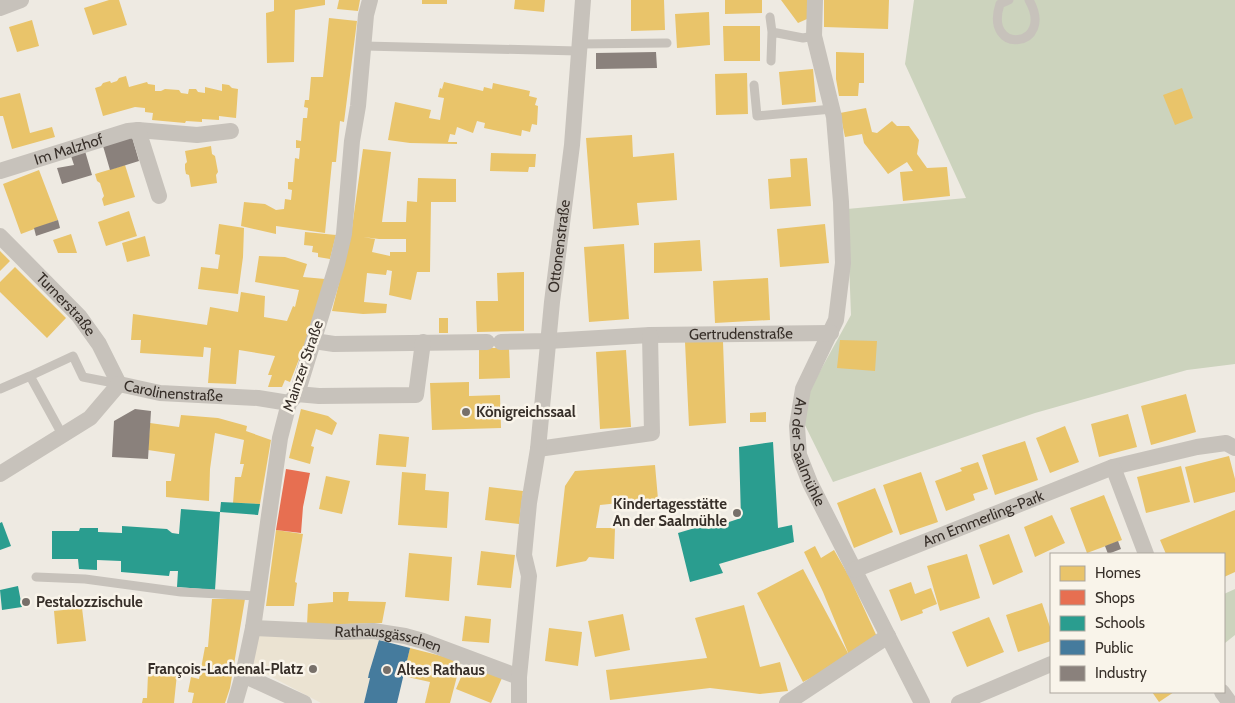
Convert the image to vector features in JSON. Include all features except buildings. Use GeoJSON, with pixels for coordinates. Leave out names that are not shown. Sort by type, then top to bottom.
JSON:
{"type":"FeatureCollection","features":[{"type":"Feature","properties":{"kind":"street"},"geometry":{"type":"LineString","coordinates":[[0,8],[21,0]]}},
{"type":"Feature","properties":{"kind":"street","name":"Mainzer Straße"},"geometry":{"type":"LineString","coordinates":[[236,703],[253,628],[268,511],[280,438],[314,341],[344,234],[352,140],[358,106],[370,0]]}},
{"type":"Feature","properties":{"kind":"street","name":"Ottonenstraße"},"geometry":{"type":"LineString","coordinates":[[519,703],[519,677],[529,576],[524,555],[529,503],[538,449],[548,341],[572,145],[583,0]]}},
{"type":"Feature","properties":{"kind":"street","name":"An der Saalmühle"},"geometry":{"type":"LineString","coordinates":[[815,0],[814,36],[821,58],[832,109],[841,202],[843,263],[836,320],[803,389],[797,426],[799,455],[810,483],[922,703]]}},
{"type":"Feature","properties":{"kind":"street"},"geometry":{"type":"LineString","coordinates":[[138,130],[159,196]]}},
{"type":"Feature","properties":{"kind":"street","name":"Im Malzhof"},"geometry":{"type":"LineString","coordinates":[[0,171],[128,131],[138,130],[198,135],[231,131]]}},
{"type":"Feature","properties":{"kind":"street","name":"Turnerstraße"},"geometry":{"type":"LineString","coordinates":[[0,236],[79,316],[99,344],[119,384]]}},
{"type":"Feature","properties":{"kind":"street","name":"Gertrudenstraße"},"geometry":{"type":"LineString","coordinates":[[314,341],[334,344],[494,342],[650,335],[830,333]]}},
{"type":"Feature","properties":{"kind":"street"},"geometry":{"type":"LineString","coordinates":[[538,449],[652,433],[650,335]]}},
{"type":"Feature","properties":{"kind":"street"},"geometry":{"type":"LineString","coordinates":[[293,399],[319,396],[416,395],[423,342]]}},
{"type":"Feature","properties":{"kind":"street","name":"Carolinenstraße"},"geometry":{"type":"LineString","coordinates":[[0,474],[90,418],[119,384],[160,393],[293,399]]}},
{"type":"Feature","properties":{"kind":"street","name":"Am Emmerling-Park"},"geometry":{"type":"LineString","coordinates":[[854,570],[1113,467],[1197,447],[1226,444],[1235,448]]}},
{"type":"Feature","properties":{"kind":"street"},"geometry":{"type":"LineString","coordinates":[[1113,467],[1146,553]]}},
{"type":"Feature","properties":{"kind":"street","name":"Rathausgässchen"},"geometry":{"type":"LineString","coordinates":[[253,628],[340,632],[373,631],[405,636],[519,677]]}},
{"type":"Feature","properties":{"kind":"street"},"geometry":{"type":"LineString","coordinates":[[787,703],[888,636]]}},
{"type":"Feature","properties":{"kind":"street"},"geometry":{"type":"LineString","coordinates":[[959,703],[1050,664]]}},
{"type":"Feature","properties":{"kind":"street"},"geometry":{"type":"LineString","coordinates":[[243,675],[304,703]]}},
{"type":"Feature","properties":{"kind":"lane"},"geometry":{"type":"LineString","coordinates":[[1009,0],[1000,4],[996,15],[998,27],[1006,38],[1015,41],[1025,38],[1031,33],[1036,20],[1029,0]]}},
{"type":"Feature","properties":{"kind":"lane"},"geometry":{"type":"LineString","coordinates":[[770,17],[772,32],[771,61]]}},
{"type":"Feature","properties":{"kind":"lane"},"geometry":{"type":"LineString","coordinates":[[772,32],[803,38],[814,36]]}},
{"type":"Feature","properties":{"kind":"lane"},"geometry":{"type":"LineString","coordinates":[[364,46],[579,47],[667,43]]}},
{"type":"Feature","properties":{"kind":"lane"},"geometry":{"type":"LineString","coordinates":[[754,85],[757,116],[832,109]]}},
{"type":"Feature","properties":{"kind":"lane"},"geometry":{"type":"LineString","coordinates":[[0,389],[72,356],[82,377],[119,384]]}},
{"type":"Feature","properties":{"kind":"lane"},"geometry":{"type":"LineString","coordinates":[[30,376],[63,436]]}},
{"type":"Feature","properties":{"kind":"lane"},"geometry":{"type":"LineString","coordinates":[[36,578],[85,579],[181,592],[258,596]]}},
{"type":"Feature","properties":{"kind":"green space"},"geometry":{"type":"Polygon","coordinates":[[[914,0],[1235,0],[1235,364],[1187,370],[1035,413],[833,482],[798,411],[851,315],[847,209],[966,198],[905,64],[914,0]]]}},
{"type":"Feature","properties":{"kind":"green space"},"geometry":{"type":"Polygon","coordinates":[[[1235,589],[1235,635],[1225,643],[1225,594],[1235,589]]]}},
{"type":"Feature","properties":{"kind":"shaded area","name":"François-Lachenal-Platz"},"geometry":{"type":"Polygon","coordinates":[[[256,634],[379,640],[369,673],[370,678],[364,703],[321,703],[251,666],[256,634]]]}},
{"type":"Feature","properties":{"kind":"place","name":"Königreichssaal"},"geometry":{"type":"Point","coordinates":[466,412]}},
{"type":"Feature","properties":{"kind":"place","name":"Kindertagesstätte An der Saalmühle"},"geometry":{"type":"Point","coordinates":[737,513]}},
{"type":"Feature","properties":{"kind":"place","name":"Pestalozzischule"},"geometry":{"type":"Point","coordinates":[26,602]}},
{"type":"Feature","properties":{"kind":"place","name":"François-Lachenal-Platz"},"geometry":{"type":"Point","coordinates":[313,669]}},
{"type":"Feature","properties":{"kind":"place","name":"Altes Rathaus"},"geometry":{"type":"Point","coordinates":[387,670]}}]}
